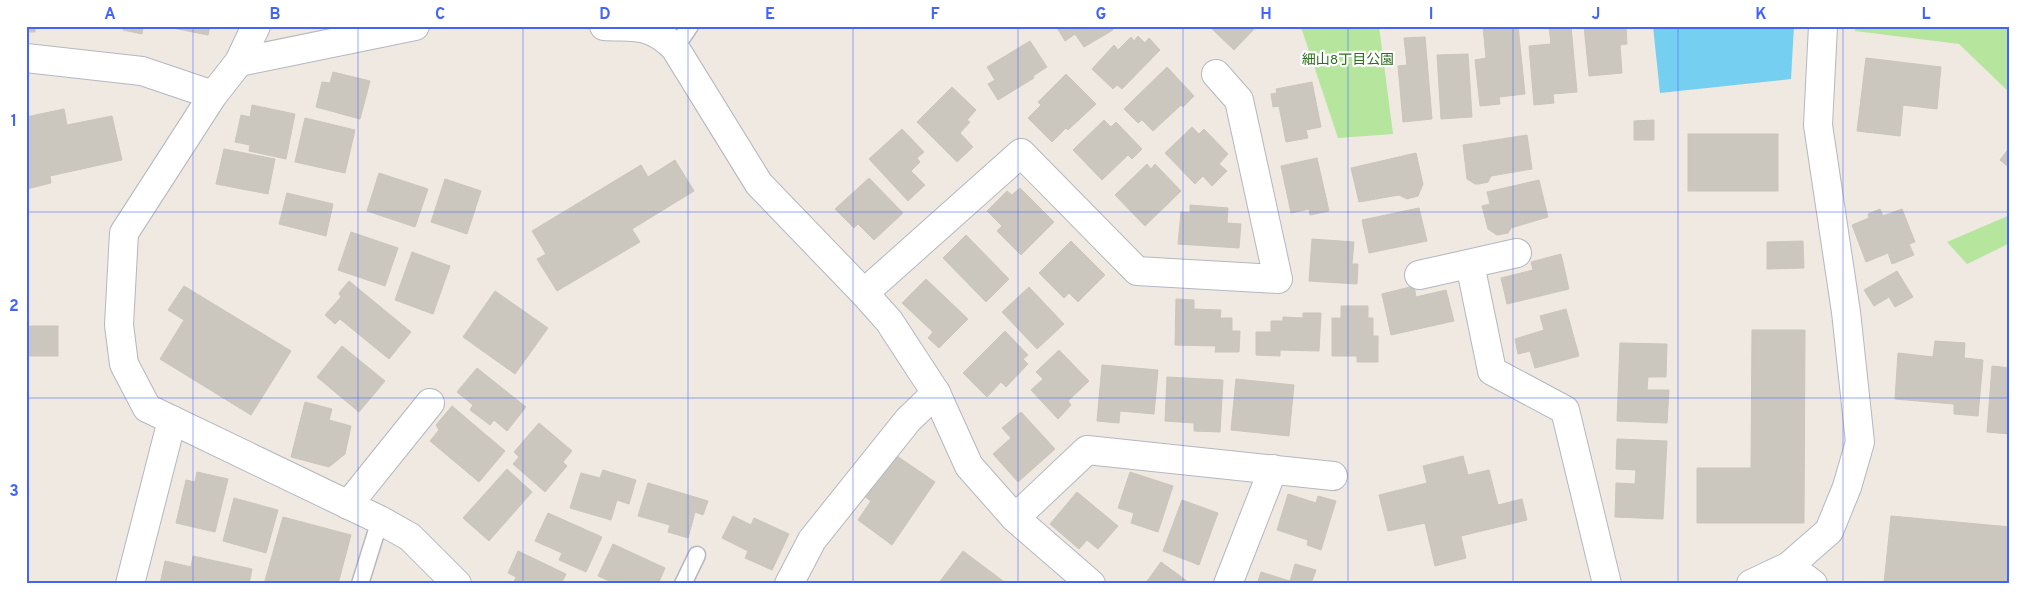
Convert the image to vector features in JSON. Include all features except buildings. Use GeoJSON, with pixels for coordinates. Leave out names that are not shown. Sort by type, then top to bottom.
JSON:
{"type":"FeatureCollection","features":[{"type":"Feature","properties":{"kind":"street"},"geometry":{"type":"LineString","coordinates":[[256,26],[239,62],[212,95],[124,233],[119,325],[124,364],[147,408],[380,520],[410,537],[457,584]]}},
{"type":"Feature","properties":{"kind":"street"},"geometry":{"type":"LineString","coordinates":[[239,62],[415,26]]}},
{"type":"Feature","properties":{"kind":"street"},"geometry":{"type":"LineString","coordinates":[[604,26],[646,28],[663,36],[675,48],[759,184],[864,293],[889,322],[936,393],[969,466],[1015,518],[1091,584]]}},
{"type":"Feature","properties":{"kind":"street"},"geometry":{"type":"LineString","coordinates":[[1751,584],[1789,566],[1829,531],[1847,487],[1860,442],[1846,312],[1818,125],[1822,26]]}},
{"type":"Feature","properties":{"kind":"street"},"geometry":{"type":"LineString","coordinates":[[26,58],[142,71],[212,95]]}},
{"type":"Feature","properties":{"kind":"street"},"geometry":{"type":"LineString","coordinates":[[864,293],[1021,154],[1137,271],[1278,279],[1239,100],[1216,74]]}},
{"type":"Feature","properties":{"kind":"street"},"geometry":{"type":"LineString","coordinates":[[1420,275],[1517,253]]}},
{"type":"Feature","properties":{"kind":"street"},"geometry":{"type":"LineString","coordinates":[[1470,264],[1492,371],[1565,410],[1607,584]]}},
{"type":"Feature","properties":{"kind":"street"},"geometry":{"type":"LineString","coordinates":[[789,584],[812,540],[908,420],[936,393]]}},
{"type":"Feature","properties":{"kind":"street"},"geometry":{"type":"LineString","coordinates":[[348,505],[430,403]]}},
{"type":"Feature","properties":{"kind":"street"},"geometry":{"type":"LineString","coordinates":[[130,584],[172,420]]}},
{"type":"Feature","properties":{"kind":"street"},"geometry":{"type":"LineString","coordinates":[[1015,518],[1087,450],[1333,476]]}},
{"type":"Feature","properties":{"kind":"street"},"geometry":{"type":"LineString","coordinates":[[1228,584],[1273,470]]}},
{"type":"Feature","properties":{"kind":"street"},"geometry":{"type":"LineString","coordinates":[[1789,566],[1813,584]]}},
{"type":"Feature","properties":{"kind":"lane"},"geometry":{"type":"LineString","coordinates":[[675,48],[690,26]]}},
{"type":"Feature","properties":{"kind":"lane"},"geometry":{"type":"LineString","coordinates":[[360,584],[380,520]]}},
{"type":"Feature","properties":{"kind":"lane"},"geometry":{"type":"LineString","coordinates":[[682,584],[697,555]]}},
{"type":"Feature","properties":{"kind":"green space","name":"細山8丁目公園"},"geometry":{"type":"Polygon","coordinates":[[[1298,26],[1379,26],[1393,134],[1338,138],[1302,30],[1298,26]]]}},
{"type":"Feature","properties":{"kind":"green space"},"geometry":{"type":"Polygon","coordinates":[[[1856,26],[2010,26],[2010,93],[1959,44],[1855,31],[1856,26]]]}},
{"type":"Feature","properties":{"kind":"green space"},"geometry":{"type":"Polygon","coordinates":[[[2010,215],[2010,243],[1967,264],[1947,242],[2010,215]]]}},
{"type":"Feature","properties":{"kind":"water"},"geometry":{"type":"Polygon","coordinates":[[[1653,26],[1794,26],[1791,79],[1660,93],[1653,26]]]}}]}
